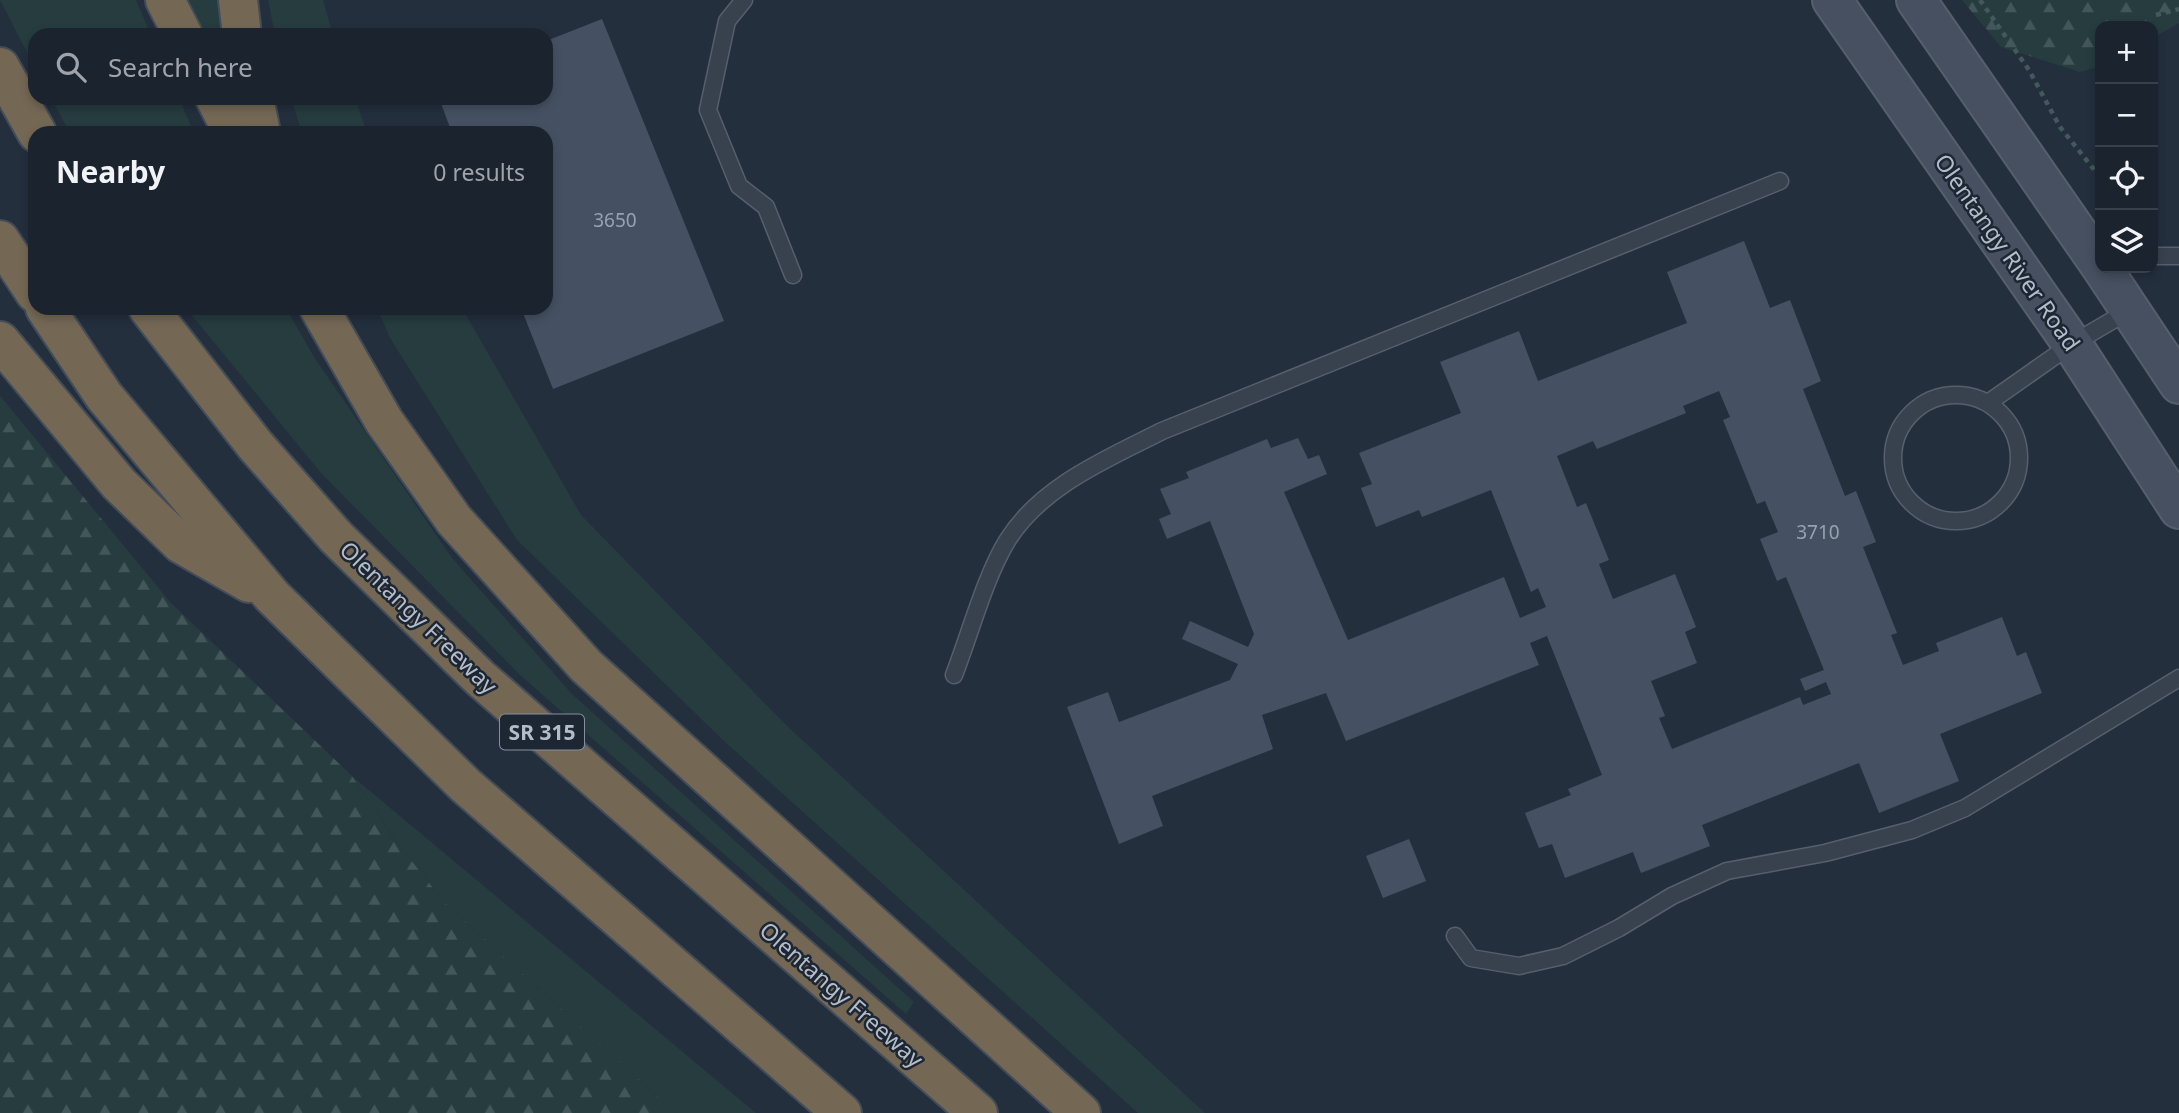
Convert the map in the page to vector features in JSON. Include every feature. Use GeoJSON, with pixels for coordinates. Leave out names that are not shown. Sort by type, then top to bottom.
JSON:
{"type":"FeatureCollection","features":[{"type":"Feature","properties":{"kind":"highway"},"geometry":{"type":"LineString","coordinates":[[165,0],[179,28]]}},
{"type":"Feature","properties":{"kind":"highway"},"geometry":{"type":"LineString","coordinates":[[238,0],[242,28]]}},
{"type":"Feature","properties":{"kind":"highway"},"geometry":{"type":"LineString","coordinates":[[0,67],[33,126]]}},
{"type":"Feature","properties":{"kind":"highway"},"geometry":{"type":"LineString","coordinates":[[219,105],[229,126]]}},
{"type":"Feature","properties":{"kind":"highway"},"geometry":{"type":"LineString","coordinates":[[255,105],[260,126]]}},
{"type":"Feature","properties":{"kind":"highway"},"geometry":{"type":"LineString","coordinates":[[0,240],[28,282]]}},
{"type":"Feature","properties":{"kind":"highway"},"geometry":{"type":"LineString","coordinates":[[50,315],[104,396],[272,596],[465,785],[842,1113]]}},
{"type":"Feature","properties":{"kind":"highway","name":"Olentangy Freeway"},"geometry":{"type":"LineString","coordinates":[[153,315],[255,445],[327,526],[480,678],[978,1113]]}},
{"type":"Feature","properties":{"kind":"highway"},"geometry":{"type":"LineString","coordinates":[[322,315],[384,421],[454,520],[586,666],[1081,1113]]}},
{"type":"Feature","properties":{"kind":"highway"},"geometry":{"type":"LineString","coordinates":[[0,341],[119,484],[181,544],[272,596]]}},
{"type":"Feature","properties":{"kind":"main road","name":"Olentangy River Road"},"geometry":{"type":"LineString","coordinates":[[1832,0],[2072,344],[2179,509]]}},
{"type":"Feature","properties":{"kind":"main road"},"geometry":{"type":"LineString","coordinates":[[1916,0],[2095,258]]}},
{"type":"Feature","properties":{"kind":"main road"},"geometry":{"type":"LineString","coordinates":[[2105,273],[2179,384]]}},
{"type":"Feature","properties":{"kind":"lane"},"geometry":{"type":"LineString","coordinates":[[744,0],[727,20],[708,110],[739,186],[766,207],[793,275]]}},
{"type":"Feature","properties":{"kind":"lane"},"geometry":{"type":"LineString","coordinates":[[954,675],[1008,539],[1034,509],[1088,468],[1162,431],[1780,181]]}},
{"type":"Feature","properties":{"kind":"lane"},"geometry":{"type":"LineString","coordinates":[[2062,209],[2095,234]]}},
{"type":"Feature","properties":{"kind":"lane"},"geometry":{"type":"LineString","coordinates":[[2158,256],[2179,256]]}},
{"type":"Feature","properties":{"kind":"lane"},"geometry":{"type":"LineString","coordinates":[[1987,403],[2072,344],[2130,310]]}},
{"type":"Feature","properties":{"kind":"lane"},"geometry":{"type":"LineString","coordinates":[[1959,394],[1987,403],[2003,415],[2014,432],[2020,451],[2019,470],[2012,489],[2001,505],[1984,516],[1964,522],[1945,522],[1926,515],[1910,502],[1898,486],[1893,467],[1893,447],[1900,428],[1912,412],[1943,396],[1959,394]]}},
{"type":"Feature","properties":{"kind":"lane"},"geometry":{"type":"LineString","coordinates":[[1455,936],[1471,958],[1520,966],[1563,956],[1619,928],[1672,896],[1727,871],[1825,853],[1912,830],[1965,808],[2179,678]]}},
{"type":"Feature","properties":{"kind":"path"},"geometry":{"type":"LineString","coordinates":[[1980,0],[2029,71],[2060,127],[2095,171]]}},
{"type":"Feature","properties":{"kind":"path"},"geometry":{"type":"LineString","coordinates":[[2156,15],[2179,9]]}},
{"type":"Feature","properties":{"kind":"green space"},"geometry":{"type":"Polygon","coordinates":[[[0,0],[136,0],[148,28],[28,28],[28,54],[0,0]]]}},
{"type":"Feature","properties":{"kind":"green space"},"geometry":{"type":"Polygon","coordinates":[[[182,0],[218,0],[223,28],[195,28],[182,0]]]}},
{"type":"Feature","properties":{"kind":"green space"},"geometry":{"type":"Polygon","coordinates":[[[268,0],[323,0],[331,28],[274,28],[268,0]]]}},
{"type":"Feature","properties":{"kind":"green space"},"geometry":{"type":"Polygon","coordinates":[[[1962,0],[2179,0],[2179,23],[2158,35],[2158,21],[2095,21],[2095,68],[2080,72],[2001,47],[1962,0]]]}},
{"type":"Feature","properties":{"kind":"green space"},"geometry":{"type":"Polygon","coordinates":[[[55,105],[182,105],[191,126],[66,126],[55,105]]]}},
{"type":"Feature","properties":{"kind":"green space"},"geometry":{"type":"Polygon","coordinates":[[[293,105],[357,105],[365,126],[300,126],[293,105]]]}},
{"type":"Feature","properties":{"kind":"green space"},"geometry":{"type":"Polygon","coordinates":[[[192,315],[290,315],[314,357],[452,558],[572,694],[914,1002],[906,1014],[519,674],[321,473],[192,315]]]}},
{"type":"Feature","properties":{"kind":"green space"},"geometry":{"type":"Polygon","coordinates":[[[380,315],[466,315],[581,515],[784,723],[1205,1113],[1138,1113],[724,741],[517,540],[390,338],[380,315]]]}},
{"type":"Feature","properties":{"kind":"green space"},"geometry":{"type":"Polygon","coordinates":[[[0,396],[171,603],[352,776],[395,840],[445,903],[676,1113],[0,1113],[0,396]]]}},
{"type":"Feature","properties":{"kind":"green space"},"geometry":{"type":"Polygon","coordinates":[[[352,776],[756,1113],[676,1113],[445,903],[395,840],[352,776]]]}},
{"type":"Feature","properties":{"kind":"building"},"geometry":{"type":"Polygon","coordinates":[[[602,19],[724,321],[553,389],[524,315],[553,315],[553,126],[449,126],[442,105],[553,105],[553,38],[602,19]]]}},
{"type":"Feature","properties":{"kind":"building"},"geometry":{"type":"Polygon","coordinates":[[[1744,241],[1770,308],[1790,300],[1821,381],[1803,389],[1845,496],[1856,491],[1876,542],[1863,547],[1897,633],[1891,635],[1903,665],[1939,651],[1936,643],[2002,617],[2017,656],[2026,652],[2042,693],[1940,734],[1959,781],[1879,813],[1859,763],[1702,825],[1710,846],[1641,873],[1633,852],[1565,878],[1552,844],[1539,848],[1525,813],[1571,795],[1568,789],[1602,775],[1547,636],[1530,643],[1539,665],[1346,741],[1326,693],[1262,715],[1273,749],[1152,796],[1163,826],[1119,844],[1067,707],[1108,692],[1119,722],[1230,680],[1238,664],[1182,639],[1190,621],[1248,647],[1254,634],[1210,521],[1167,539],[1159,519],[1171,514],[1160,489],[1189,478],[1186,472],[1267,439],[1271,448],[1298,438],[1308,459],[1319,455],[1327,474],[1284,492],[1348,640],[1504,577],[1520,618],[1546,607],[1538,588],[1531,592],[1491,490],[1422,517],[1419,510],[1376,527],[1361,488],[1372,484],[1359,453],[1461,413],[1440,362],[1519,331],[1538,381],[1687,323],[1667,272],[1744,241]],[[1719,391],[1683,406],[1686,413],[1597,449],[1593,441],[1557,456],[1577,507],[1586,503],[1609,560],[1599,564],[1613,599],[1675,574],[1696,627],[1685,632],[1697,663],[1651,681],[1665,716],[1659,718],[1672,749],[1800,697],[1803,705],[1831,694],[1826,682],[1805,691],[1800,679],[1824,670],[1786,577],[1777,581],[1760,539],[1778,532],[1765,501],[1757,504],[1723,420],[1730,417],[1719,391]]]}},
{"type":"Feature","properties":{"kind":"building"},"geometry":{"type":"Polygon","coordinates":[[[1409,839],[1426,881],[1383,898],[1366,856],[1409,839]]]}}]}
